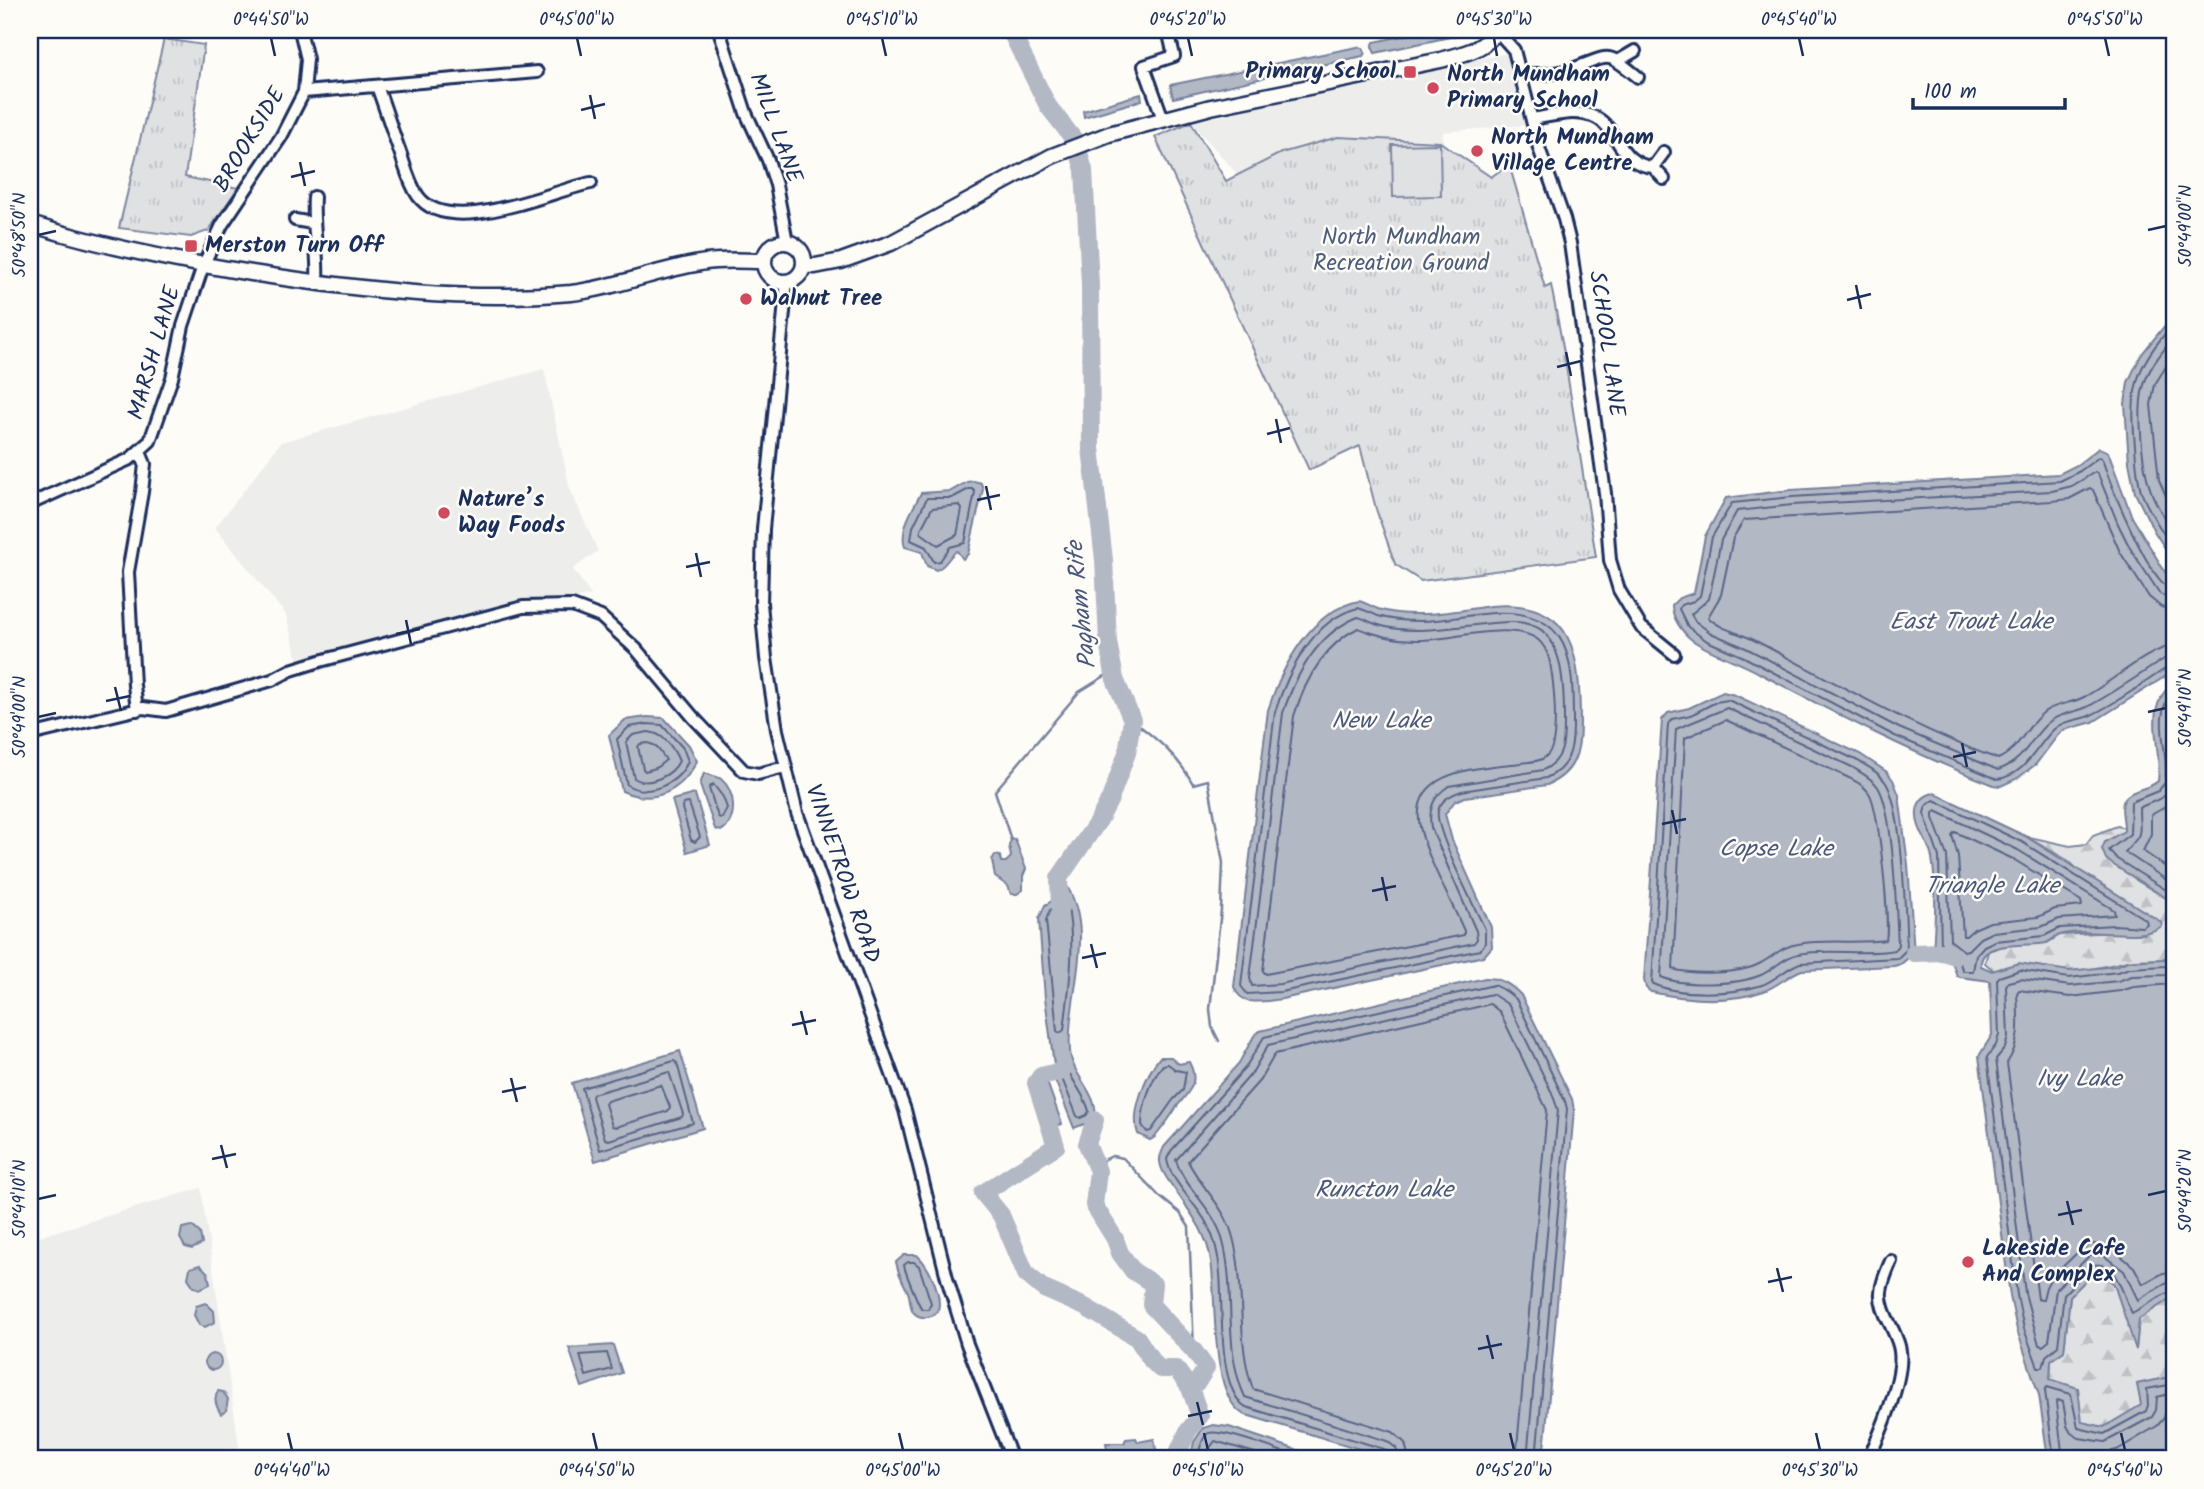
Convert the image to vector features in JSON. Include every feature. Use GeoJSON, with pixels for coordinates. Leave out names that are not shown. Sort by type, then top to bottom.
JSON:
{"type":"FeatureCollection","features":[{"type":"Feature","properties":{"kind":"main road"},"geometry":{"type":"LineString","coordinates":[[804,265],[829,264],[873,250],[929,224],[1052,156],[1109,134],[1163,119],[1476,50],[1489,41],[1497,30]]}},
{"type":"Feature","properties":{"kind":"main road"},"geometry":{"type":"LineString","coordinates":[[30,224],[120,249],[203,266],[317,284],[429,294],[569,293],[619,285],[700,263],[724,260],[764,261]]}},
{"type":"Feature","properties":{"kind":"main road"},"geometry":{"type":"LineString","coordinates":[[787,242],[798,247],[804,265],[797,277],[788,281],[772,278],[764,261],[765,255],[774,245],[787,242]]}},
{"type":"Feature","properties":{"kind":"street","name":"BROOKSIDE"},"geometry":{"type":"LineString","coordinates":[[203,266],[222,225],[281,137],[304,92],[307,59],[300,30]]}},
{"type":"Feature","properties":{"kind":"street","name":"MILL LANE"},"geometry":{"type":"LineString","coordinates":[[719,30],[746,114],[768,160],[776,185],[787,242]]}},
{"type":"Feature","properties":{"kind":"street"},"geometry":{"type":"LineString","coordinates":[[1163,119],[1144,66],[1174,57],[1168,30]]}},
{"type":"Feature","properties":{"kind":"street","name":"SCHOOL LANE"},"geometry":{"type":"LineString","coordinates":[[1497,30],[1514,50],[1538,148],[1562,211],[1570,243],[1605,493],[1610,560],[1619,590],[1641,627],[1674,654]]}},
{"type":"Feature","properties":{"kind":"street"},"geometry":{"type":"LineString","coordinates":[[1618,61],[1634,51]]}},
{"type":"Feature","properties":{"kind":"street"},"geometry":{"type":"LineString","coordinates":[[1520,74],[1549,74],[1574,69],[1597,58],[1606,57],[1618,61],[1638,77]]}},
{"type":"Feature","properties":{"kind":"street"},"geometry":{"type":"LineString","coordinates":[[304,92],[537,72]]}},
{"type":"Feature","properties":{"kind":"street"},"geometry":{"type":"LineString","coordinates":[[377,86],[410,181],[419,197],[430,207],[456,213],[488,211],[545,197],[573,181],[591,183]]}},
{"type":"Feature","properties":{"kind":"street"},"geometry":{"type":"LineString","coordinates":[[1532,119],[1558,114],[1580,113],[1595,116],[1627,156],[1636,163],[1653,167],[1664,179]]}},
{"type":"Feature","properties":{"kind":"street"},"geometry":{"type":"LineString","coordinates":[[1653,167],[1664,152]]}},
{"type":"Feature","properties":{"kind":"street"},"geometry":{"type":"LineString","coordinates":[[314,197],[312,223],[318,254],[317,284]]}},
{"type":"Feature","properties":{"kind":"street"},"geometry":{"type":"LineString","coordinates":[[295,220],[312,223]]}},
{"type":"Feature","properties":{"kind":"street","name":"MARSH LANE"},"geometry":{"type":"LineString","coordinates":[[30,504],[140,452],[150,441],[162,410],[183,326],[203,266]]}},
{"type":"Feature","properties":{"kind":"street","name":"VINNETROW ROAD"},"geometry":{"type":"LineString","coordinates":[[788,281],[763,529],[761,603],[766,658],[785,767],[801,827],[905,1110],[959,1318],[981,1384],[1012,1459]]}},
{"type":"Feature","properties":{"kind":"street"},"geometry":{"type":"LineString","coordinates":[[137,710],[128,572],[145,464],[140,452]]}},
{"type":"Feature","properties":{"kind":"street"},"geometry":{"type":"LineString","coordinates":[[30,736],[137,710],[166,711],[272,680],[291,670],[320,661],[523,607],[572,606],[601,617],[636,649],[693,717],[744,771],[758,774],[785,767]]}},
{"type":"Feature","properties":{"kind":"street"},"geometry":{"type":"LineString","coordinates":[[1868,1459],[1881,1432],[1901,1359],[1896,1338],[1881,1305],[1881,1284],[1891,1261]]}},
{"type":"Feature","properties":{"kind":"shaded area","name":"North Mundham Primary School"},"geometry":{"type":"Polygon","coordinates":[[[1507,53],[1528,125],[1443,132],[1444,146],[1440,142],[1391,141],[1238,175],[1191,122],[1507,53]]]}},
{"type":"Feature","properties":{"kind":"shaded area"},"geometry":{"type":"Polygon","coordinates":[[[544,369],[570,489],[598,551],[573,569],[591,595],[302,676],[286,615],[215,528],[281,442],[544,369]]]}},
{"type":"Feature","properties":{"kind":"shaded area"},"geometry":{"type":"Polygon","coordinates":[[[201,1188],[241,1459],[30,1459],[30,1239],[201,1188]]]}},
{"type":"Feature","properties":{"kind":"green space"},"geometry":{"type":"Polygon","coordinates":[[[164,39],[204,45],[185,177],[238,188],[208,231],[191,237],[119,228],[164,39]]]}},
{"type":"Feature","properties":{"kind":"green space","name":"North Mundham Recreation Ground"},"geometry":{"type":"Polygon","coordinates":[[[1191,122],[1226,181],[1281,153],[1338,137],[1440,142],[1491,177],[1509,164],[1545,288],[1551,285],[1596,557],[1421,581],[1395,564],[1376,509],[1360,446],[1309,470],[1155,137],[1191,122]]]}},
{"type":"Feature","properties":{"kind":"green space"},"geometry":{"type":"Polygon","coordinates":[[[1440,144],[1441,196],[1393,197],[1392,145],[1440,144]]]}},
{"type":"Feature","properties":{"kind":"green space"},"geometry":{"type":"Polygon","coordinates":[[[2117,826],[2125,828],[2124,832],[2111,839],[2136,880],[2174,903],[2174,955],[2163,959],[2133,960],[2075,971],[2014,965],[1994,971],[1985,963],[1988,951],[2006,945],[2047,943],[2060,935],[2115,932],[2143,934],[2069,861],[2025,836],[2070,846],[2086,844],[2093,835],[2117,826]]]}},
{"type":"Feature","properties":{"kind":"green space"},"geometry":{"type":"Polygon","coordinates":[[[2096,1270],[2114,1284],[2136,1348],[2139,1319],[2174,1296],[2174,1376],[2137,1384],[2142,1405],[2104,1427],[2082,1423],[2050,1380],[2051,1360],[2064,1351],[2070,1296],[2096,1270]]]}},
{"type":"Feature","properties":{"kind":"water"},"geometry":{"type":"Polygon","coordinates":[[[1431,30],[1472,30],[1375,53],[1372,47],[1374,42],[1431,30]]]}},
{"type":"Feature","properties":{"kind":"water"},"geometry":{"type":"Polygon","coordinates":[[[1357,47],[1363,48],[1363,56],[1173,98],[1170,85],[1357,47]]]}},
{"type":"Feature","properties":{"kind":"water"},"geometry":{"type":"Polygon","coordinates":[[[1141,94],[1142,100],[1084,117],[1083,111],[1141,94]]]}},
{"type":"Feature","properties":{"kind":"water"},"geometry":{"type":"Polygon","coordinates":[[[2174,314],[2174,562],[2154,531],[2135,493],[2129,462],[2125,404],[2128,382],[2141,355],[2174,314]]]}},
{"type":"Feature","properties":{"kind":"water","name":"East Trout Lake"},"geometry":{"type":"Polygon","coordinates":[[[2099,448],[2108,452],[2132,517],[2174,587],[2174,671],[2093,722],[2064,730],[2036,764],[2018,778],[2001,786],[1904,747],[1708,649],[1688,637],[1674,615],[1672,605],[1679,598],[1694,593],[1705,536],[1726,498],[1791,490],[2059,474],[2077,465],[2099,448]]]}},
{"type":"Feature","properties":{"kind":"water"},"geometry":{"type":"Polygon","coordinates":[[[974,481],[981,483],[983,489],[968,554],[963,559],[957,551],[936,570],[927,566],[922,552],[905,547],[904,540],[908,519],[921,493],[951,491],[974,481]]]}},
{"type":"Feature","properties":{"kind":"water","name":"New Lake"},"geometry":{"type":"Polygon","coordinates":[[[1359,601],[1383,610],[1411,614],[1519,606],[1541,612],[1557,622],[1574,655],[1578,676],[1580,724],[1577,752],[1570,768],[1547,785],[1465,797],[1455,801],[1445,814],[1452,840],[1491,927],[1492,947],[1484,956],[1282,999],[1248,1001],[1238,994],[1234,987],[1268,710],[1281,676],[1300,643],[1326,616],[1359,601]]]}},
{"type":"Feature","properties":{"kind":"water"},"geometry":{"type":"Polygon","coordinates":[[[2174,681],[2174,903],[2112,864],[2106,859],[2102,849],[2105,842],[2124,831],[2122,809],[2125,798],[2158,781],[2155,716],[2158,704],[2174,681]]]}},
{"type":"Feature","properties":{"kind":"water","name":"Copse Lake"},"geometry":{"type":"Polygon","coordinates":[[[1723,692],[1735,695],[1860,754],[1887,772],[1893,780],[1899,795],[1908,864],[1914,953],[1901,964],[1802,970],[1764,991],[1722,999],[1679,997],[1651,992],[1646,988],[1644,980],[1662,720],[1668,713],[1689,708],[1723,692]]]}},
{"type":"Feature","properties":{"kind":"water"},"geometry":{"type":"Polygon","coordinates":[[[664,718],[689,745],[697,761],[675,788],[656,796],[645,797],[622,791],[609,735],[625,720],[664,718]]]}},
{"type":"Feature","properties":{"kind":"water"},"geometry":{"type":"Polygon","coordinates":[[[704,773],[721,779],[730,791],[732,813],[721,831],[715,829],[700,785],[704,773]]]}},
{"type":"Feature","properties":{"kind":"water","name":"Ivy Lake"},"geometry":{"type":"Polygon","coordinates":[[[1934,793],[2025,836],[2161,922],[2162,926],[2141,933],[2072,933],[2058,936],[2046,943],[1996,948],[1983,957],[1981,966],[1992,971],[2019,963],[2069,971],[2116,966],[2128,961],[2165,959],[2174,955],[2174,1296],[2139,1319],[2136,1350],[2114,1284],[2096,1270],[2070,1296],[2064,1351],[2051,1360],[2050,1379],[2078,1388],[2082,1422],[2104,1427],[2141,1405],[2137,1384],[2174,1376],[2174,1459],[2048,1459],[2039,1395],[2017,1330],[2010,1296],[1979,1056],[1992,1035],[1990,981],[1957,976],[1951,959],[1936,956],[1933,952],[1934,869],[1917,817],[1920,801],[1934,793]]]}},
{"type":"Feature","properties":{"kind":"water"},"geometry":{"type":"Polygon","coordinates":[[[695,794],[710,845],[687,852],[672,800],[695,794]]]}},
{"type":"Feature","properties":{"kind":"water"},"geometry":{"type":"Polygon","coordinates":[[[1015,839],[1026,869],[1023,890],[1011,894],[1008,886],[995,877],[992,860],[995,855],[1000,856],[1001,862],[1006,862],[1011,857],[1009,845],[1011,840],[1015,839]]]}},
{"type":"Feature","properties":{"kind":"water"},"geometry":{"type":"Polygon","coordinates":[[[1065,883],[1075,902],[1080,944],[1070,1051],[1075,1069],[1090,1094],[1095,1111],[1095,1120],[1074,1128],[1055,1080],[1047,1082],[1062,1124],[1051,1127],[1036,1083],[1041,1076],[1055,1072],[1045,998],[1039,919],[1045,905],[1056,897],[1059,884],[1065,883]]]}},
{"type":"Feature","properties":{"kind":"water","name":"Runcton Lake"},"geometry":{"type":"Polygon","coordinates":[[[1485,978],[1505,982],[1521,995],[1572,1099],[1574,1110],[1542,1459],[1393,1459],[1243,1414],[1232,1403],[1224,1387],[1216,1344],[1209,1251],[1198,1224],[1162,1170],[1160,1158],[1164,1147],[1239,1063],[1254,1036],[1260,1031],[1485,978]]]}},
{"type":"Feature","properties":{"kind":"water"},"geometry":{"type":"Polygon","coordinates":[[[680,1051],[703,1128],[595,1161],[572,1083],[680,1051]]]}},
{"type":"Feature","properties":{"kind":"water"},"geometry":{"type":"Polygon","coordinates":[[[1160,1057],[1171,1057],[1179,1064],[1189,1062],[1194,1077],[1191,1088],[1150,1140],[1138,1134],[1136,1116],[1145,1083],[1160,1057]]]}},
{"type":"Feature","properties":{"kind":"water"},"geometry":{"type":"Polygon","coordinates":[[[192,1226],[200,1233],[202,1244],[192,1249],[185,1247],[180,1238],[182,1228],[192,1226]]]}},
{"type":"Feature","properties":{"kind":"water"},"geometry":{"type":"Polygon","coordinates":[[[904,1255],[917,1255],[932,1277],[939,1304],[933,1315],[922,1317],[911,1308],[909,1295],[896,1262],[904,1255]]]}},
{"type":"Feature","properties":{"kind":"water"},"geometry":{"type":"Polygon","coordinates":[[[200,1265],[208,1273],[210,1284],[200,1289],[194,1287],[188,1278],[190,1268],[200,1265]]]}},
{"type":"Feature","properties":{"kind":"water"},"geometry":{"type":"Polygon","coordinates":[[[206,1303],[214,1311],[215,1322],[205,1327],[199,1325],[194,1315],[196,1306],[206,1303]]]}},
{"type":"Feature","properties":{"kind":"water"},"geometry":{"type":"Polygon","coordinates":[[[613,1345],[622,1373],[582,1387],[569,1348],[613,1345]]]}},
{"type":"Feature","properties":{"kind":"water"},"geometry":{"type":"Polygon","coordinates":[[[210,1354],[216,1354],[221,1362],[219,1368],[210,1370],[205,1365],[205,1359],[210,1354]]]}},
{"type":"Feature","properties":{"kind":"water"},"geometry":{"type":"Polygon","coordinates":[[[218,1391],[223,1392],[228,1399],[226,1411],[221,1414],[216,1402],[218,1391]]]}},
{"type":"Feature","properties":{"kind":"water"},"geometry":{"type":"Polygon","coordinates":[[[1213,1425],[1229,1427],[1324,1459],[1190,1459],[1194,1442],[1203,1428],[1213,1425]]]}},
{"type":"Feature","properties":{"kind":"water"},"geometry":{"type":"Polygon","coordinates":[[[1136,1438],[1138,1442],[1154,1439],[1158,1459],[1109,1459],[1106,1443],[1124,1443],[1126,1439],[1136,1438]]]}},
{"type":"Feature","properties":{"kind":"waterway","name":"Pagham Rife"},"geometry":{"type":"LineString","coordinates":[[1010,30],[1048,106],[1076,142]]}},
{"type":"Feature","properties":{"kind":"waterway","name":"Pagham Rife"},"geometry":{"type":"LineString","coordinates":[[1060,908],[1059,878],[1099,820],[1110,799],[1127,753],[1132,720],[1115,679],[1108,642],[1104,560],[1091,448],[1090,285],[1084,170],[1079,153]]}},
{"type":"Feature","properties":{"kind":"waterway"},"geometry":{"type":"LineString","coordinates":[[1011,840],[995,791],[1079,692],[1113,671]]}},
{"type":"Feature","properties":{"kind":"waterway"},"geometry":{"type":"LineString","coordinates":[[1132,720],[1166,749],[1181,765],[1193,784],[1208,780],[1223,863],[1221,910],[1210,1009],[1212,1027],[1219,1041]]}},
{"type":"Feature","properties":{"kind":"waterway"},"geometry":{"type":"LineString","coordinates":[[1914,953],[1943,952],[1955,956]]}},
{"type":"Feature","properties":{"kind":"waterway","name":"Pagham Rife"},"geometry":{"type":"LineString","coordinates":[[1062,1071],[1041,1076],[1036,1083],[1056,1146],[983,1193],[1001,1215],[1026,1274],[1044,1289],[1085,1307],[1137,1338],[1160,1369],[1176,1369],[1190,1388]]}},
{"type":"Feature","properties":{"kind":"waterway","name":"Pagham Rife"},"geometry":{"type":"LineString","coordinates":[[1095,1120],[1087,1144],[1098,1171],[1094,1205],[1133,1271],[1153,1284],[1151,1305],[1194,1351],[1206,1368],[1190,1388],[1200,1416],[1188,1431],[1175,1459]]}},
{"type":"Feature","properties":{"kind":"waterway"},"geometry":{"type":"LineString","coordinates":[[1096,1164],[1112,1156],[1123,1158],[1159,1196],[1180,1213],[1189,1227],[1194,1351]]}},
{"type":"Feature","properties":{"kind":"place","name":"Primary School"},"geometry":{"type":"Point","coordinates":[1410,72]}},
{"type":"Feature","properties":{"kind":"place","name":"North Mundham Primary School"},"geometry":{"type":"Point","coordinates":[1433,88]}},
{"type":"Feature","properties":{"kind":"place","name":"North Mundham Village Centre"},"geometry":{"type":"Point","coordinates":[1477,151]}},
{"type":"Feature","properties":{"kind":"place","name":"Merston Turn Off"},"geometry":{"type":"Point","coordinates":[191,246]}},
{"type":"Feature","properties":{"kind":"place","name":"Walnut Tree"},"geometry":{"type":"Point","coordinates":[746,299]}},
{"type":"Feature","properties":{"kind":"place","name":"Nature’s Way Foods"},"geometry":{"type":"Point","coordinates":[444,513]}},
{"type":"Feature","properties":{"kind":"place","name":"Lakeside Cafe And Complex"},"geometry":{"type":"Point","coordinates":[1968,1262]}},
{"type":"Feature","properties":{"kind":"water label","name":"Triangle Lake"},"geometry":{"type":"Point","coordinates":[1992,886]}}]}
